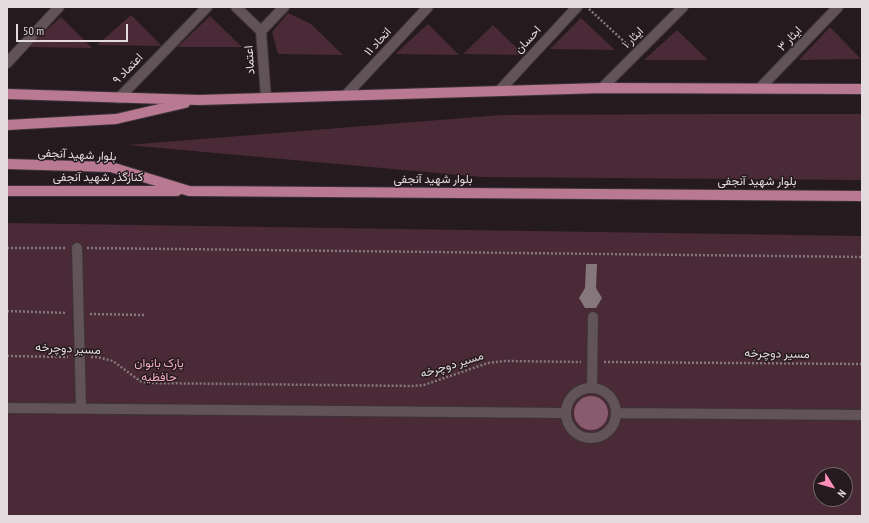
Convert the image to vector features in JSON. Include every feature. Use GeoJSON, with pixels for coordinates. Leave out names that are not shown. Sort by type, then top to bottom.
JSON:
{"type":"FeatureCollection","features":[{"type":"Feature","properties":{"kind":"main road"},"geometry":{"type":"LineString","coordinates":[[7,94],[199,100],[602,88],[862,89]]}},
{"type":"Feature","properties":{"kind":"main road"},"geometry":{"type":"LineString","coordinates":[[7,125],[116,119],[199,100]]}},
{"type":"Feature","properties":{"kind":"main road","name":"بلوار شهید آنجفی"},"geometry":{"type":"LineString","coordinates":[[7,164],[111,167],[189,191],[862,196]]}},
{"type":"Feature","properties":{"kind":"main road","name":"کنارگذر شهید آنجفی"},"geometry":{"type":"LineString","coordinates":[[7,191],[189,191]]}},
{"type":"Feature","properties":{"kind":"street"},"geometry":{"type":"LineString","coordinates":[[7,63],[59,7]]}},
{"type":"Feature","properties":{"kind":"street","name":"اعتماد ۹"},"geometry":{"type":"LineString","coordinates":[[119,98],[207,7]]}},
{"type":"Feature","properties":{"kind":"street","name":"اعتماد"},"geometry":{"type":"LineString","coordinates":[[236,7],[261,31],[266,98]]}},
{"type":"Feature","properties":{"kind":"street"},"geometry":{"type":"LineString","coordinates":[[261,31],[284,7]]}},
{"type":"Feature","properties":{"kind":"street","name":"اتحاد ۱۱"},"geometry":{"type":"LineString","coordinates":[[346,95],[428,7]]}},
{"type":"Feature","properties":{"kind":"street","name":"احسان"},"geometry":{"type":"LineString","coordinates":[[499,91],[577,7]]}},
{"type":"Feature","properties":{"kind":"street","name":"ایثار ۱"},"geometry":{"type":"LineString","coordinates":[[602,88],[683,7]]}},
{"type":"Feature","properties":{"kind":"street","name":"ایثار ۳"},"geometry":{"type":"LineString","coordinates":[[760,88],[838,7]]}},
{"type":"Feature","properties":{"kind":"street"},"geometry":{"type":"LineString","coordinates":[[77,248],[81,408]]}},
{"type":"Feature","properties":{"kind":"street"},"geometry":{"type":"LineString","coordinates":[[592,388],[593,317]]}},
{"type":"Feature","properties":{"kind":"street"},"geometry":{"type":"LineString","coordinates":[[592,388],[604,391],[610,397],[615,405],[616,413],[610,430],[595,438],[586,438],[578,435],[571,429],[567,422],[565,413],[567,404],[571,397],[578,391],[592,388]]}},
{"type":"Feature","properties":{"kind":"street"},"geometry":{"type":"LineString","coordinates":[[7,408],[565,413]]}},
{"type":"Feature","properties":{"kind":"street"},"geometry":{"type":"LineString","coordinates":[[616,413],[862,416]]}},
{"type":"Feature","properties":{"kind":"path"},"geometry":{"type":"LineString","coordinates":[[587,7],[636,53]]}},
{"type":"Feature","properties":{"kind":"path"},"geometry":{"type":"LineString","coordinates":[[7,248],[862,257]]}},
{"type":"Feature","properties":{"kind":"path","name":"مسیر دوچرخه"},"geometry":{"type":"LineString","coordinates":[[7,356],[97,357],[113,361],[140,381],[148,383],[413,386],[424,385],[497,361],[862,364]]}},
{"type":"Feature","properties":{"kind":"green space"},"geometry":{"type":"Polygon","coordinates":[[[288,13],[311,24],[343,55],[278,54],[272,32],[288,13]]]}},
{"type":"Feature","properties":{"kind":"green space"},"geometry":{"type":"Polygon","coordinates":[[[131,15],[162,46],[97,45],[131,15]]]}},
{"type":"Feature","properties":{"kind":"green space"},"geometry":{"type":"Polygon","coordinates":[[[210,16],[242,47],[177,47],[210,16]]]}},
{"type":"Feature","properties":{"kind":"green space"},"geometry":{"type":"Polygon","coordinates":[[[61,17],[92,48],[27,47],[61,17]]]}},
{"type":"Feature","properties":{"kind":"green space"},"geometry":{"type":"Polygon","coordinates":[[[581,18],[615,50],[550,49],[581,18]]]}},
{"type":"Feature","properties":{"kind":"green space"},"geometry":{"type":"Polygon","coordinates":[[[428,24],[459,55],[395,54],[428,24]]]}},
{"type":"Feature","properties":{"kind":"green space"},"geometry":{"type":"Polygon","coordinates":[[[493,25],[524,55],[463,54],[493,25]]]}},
{"type":"Feature","properties":{"kind":"green space"},"geometry":{"type":"Polygon","coordinates":[[[830,27],[861,59],[799,60],[830,27]]]}},
{"type":"Feature","properties":{"kind":"green space"},"geometry":{"type":"Polygon","coordinates":[[[677,30],[708,60],[644,60],[677,30]]]}},
{"type":"Feature","properties":{"kind":"green space"},"geometry":{"type":"Polygon","coordinates":[[[862,114],[862,180],[481,177],[127,145],[501,115],[862,114]]]}},
{"type":"Feature","properties":{"kind":"green space","name":"پارک بانوان حافظیه"},"geometry":{"type":"Polygon","coordinates":[[[7,223],[862,236],[862,516],[7,516],[7,223]]]}},
{"type":"Feature","properties":{"kind":"shaded area"},"geometry":{"type":"Polygon","coordinates":[[[588,396],[594,396],[598,397],[605,403],[608,413],[607,420],[601,427],[594,430],[588,430],[584,429],[577,423],[574,416],[574,410],[575,406],[581,399],[588,396]]]}},
{"type":"Feature","properties":{"kind":"building"},"geometry":{"type":"Polygon","coordinates":[[[586,264],[597,264],[596,288],[602,298],[596,308],[585,308],[579,298],[585,288],[586,264]]]}}]}
